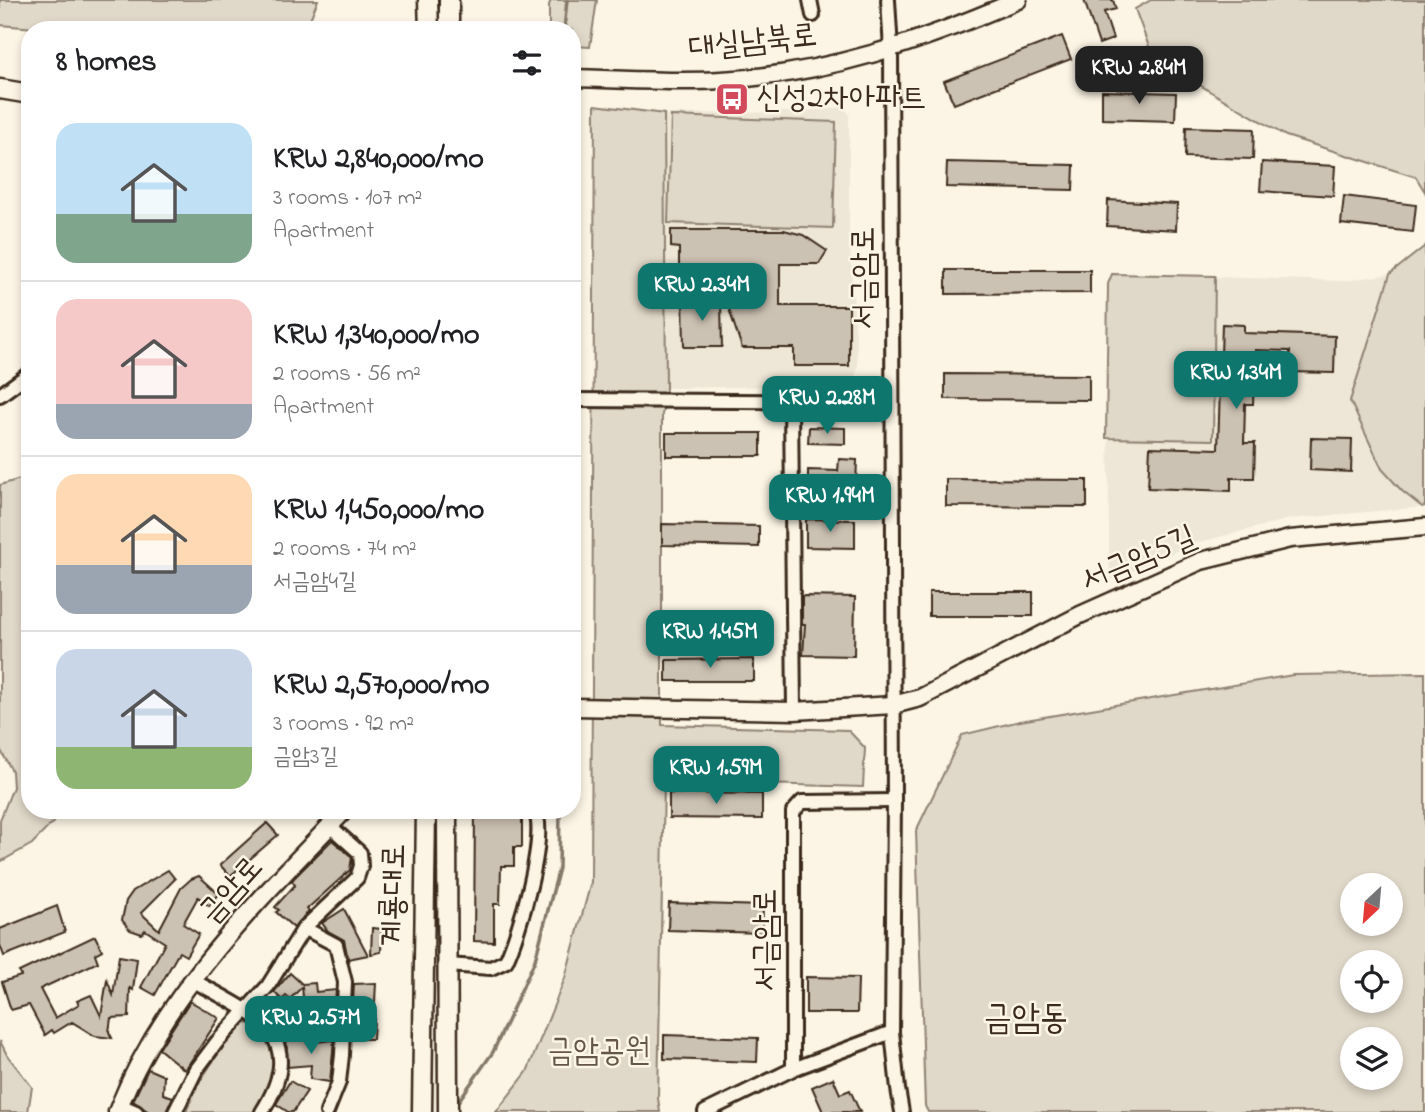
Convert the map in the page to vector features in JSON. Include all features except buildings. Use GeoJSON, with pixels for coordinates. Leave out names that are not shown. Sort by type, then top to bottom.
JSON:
{"type":"FeatureCollection","features":[{"type":"Feature","properties":{"kind":"main road"},"geometry":{"type":"LineString","coordinates":[[428,0],[429,21]]}},
{"type":"Feature","properties":{"kind":"main road"},"geometry":{"type":"LineString","coordinates":[[449,0],[449,21]]}},
{"type":"Feature","properties":{"kind":"main road"},"geometry":{"type":"LineString","coordinates":[[0,89],[21,92]]}},
{"type":"Feature","properties":{"kind":"main road","name":"계룡대로"},"geometry":{"type":"LineString","coordinates":[[422,1109],[426,819]]}},
{"type":"Feature","properties":{"kind":"main road","name":"계룡대로"},"geometry":{"type":"LineString","coordinates":[[447,819],[448,1112]]}},
{"type":"Feature","properties":{"kind":"street"},"geometry":{"type":"LineString","coordinates":[[810,0],[813,15]]}},
{"type":"Feature","properties":{"kind":"street","name":"서금암로"},"geometry":{"type":"LineString","coordinates":[[888,0],[891,50],[894,801],[892,1032],[902,1112]]}},
{"type":"Feature","properties":{"kind":"street","name":"대실남북로"},"geometry":{"type":"LineString","coordinates":[[581,78],[722,80],[811,69],[891,50],[961,25],[1018,0]]}},
{"type":"Feature","properties":{"kind":"street"},"geometry":{"type":"LineString","coordinates":[[0,395],[21,380]]}},
{"type":"Feature","properties":{"kind":"street"},"geometry":{"type":"LineString","coordinates":[[581,400],[892,402]]}},
{"type":"Feature","properties":{"kind":"street"},"geometry":{"type":"LineString","coordinates":[[791,402],[794,711]]}},
{"type":"Feature","properties":{"kind":"street","name":"서금암5길"},"geometry":{"type":"LineString","coordinates":[[581,708],[794,711],[893,705],[920,698],[1080,615],[1200,561],[1290,539],[1425,527]]}},
{"type":"Feature","properties":{"kind":"street","name":"서금암로"},"geometry":{"type":"LineString","coordinates":[[793,1069],[793,812],[802,802],[817,800],[894,801]]}},
{"type":"Feature","properties":{"kind":"street","name":"금암로"},"geometry":{"type":"LineString","coordinates":[[136,1112],[118,1109],[141,1058],[192,980],[242,920],[337,819]]}},
{"type":"Feature","properties":{"kind":"street"},"geometry":{"type":"LineString","coordinates":[[447,965],[491,968],[506,961],[527,897],[537,846],[538,819]]}},
{"type":"Feature","properties":{"kind":"street"},"geometry":{"type":"LineString","coordinates":[[175,1112],[196,1070],[217,1042],[268,986],[304,928],[357,878],[361,866],[360,853],[330,826]]}},
{"type":"Feature","properties":{"kind":"street"},"geometry":{"type":"LineString","coordinates":[[304,928],[336,945],[345,982],[339,1082],[327,1112]]}},
{"type":"Feature","properties":{"kind":"street"},"geometry":{"type":"LineString","coordinates":[[192,980],[246,1009],[269,1028],[278,1044],[281,1065],[277,1082],[262,1112]]}},
{"type":"Feature","properties":{"kind":"street"},"geometry":{"type":"LineString","coordinates":[[705,1112],[793,1069],[892,1032]]}},
{"type":"Feature","properties":{"kind":"shaded area"},"geometry":{"type":"Polygon","coordinates":[[[845,107],[849,115],[849,233],[858,365],[856,375],[851,381],[840,385],[666,388],[664,114],[787,112],[845,107]]]}},
{"type":"Feature","properties":{"kind":"shaded area"},"geometry":{"type":"Polygon","coordinates":[[[1112,274],[1344,281],[1390,274],[1350,401],[1402,491],[1422,507],[1290,519],[1192,544],[1112,580],[1109,563],[1108,284],[1112,274]]]}},
{"type":"Feature","properties":{"kind":"green space"},"geometry":{"type":"Polygon","coordinates":[[[0,0],[318,0],[309,21],[21,21],[21,27],[0,25],[0,0]]]}},
{"type":"Feature","properties":{"kind":"green space"},"geometry":{"type":"Polygon","coordinates":[[[551,0],[597,0],[590,47],[581,46],[581,21],[549,21],[551,0]]]}},
{"type":"Feature","properties":{"kind":"green space"},"geometry":{"type":"Polygon","coordinates":[[[1151,0],[1425,0],[1425,192],[1416,177],[1286,136],[1152,55],[1135,9],[1151,0]]]}},
{"type":"Feature","properties":{"kind":"green space","name":"금암공원"},"geometry":{"type":"Polygon","coordinates":[[[595,105],[664,114],[666,388],[662,415],[662,725],[848,730],[865,748],[863,787],[664,781],[658,1098],[660,1112],[496,1112],[527,1072],[565,978],[591,882],[595,105]]]}},
{"type":"Feature","properties":{"kind":"green space"},"geometry":{"type":"Polygon","coordinates":[[[671,116],[836,122],[833,228],[668,223],[671,116]]]}},
{"type":"Feature","properties":{"kind":"green space"},"geometry":{"type":"Polygon","coordinates":[[[1425,246],[1425,506],[1422,507],[1402,491],[1382,469],[1350,401],[1390,274],[1425,246]]]}},
{"type":"Feature","properties":{"kind":"green space"},"geometry":{"type":"Polygon","coordinates":[[[1112,274],[1215,276],[1213,440],[1106,438],[1108,284],[1112,274]]]}},
{"type":"Feature","properties":{"kind":"green space"},"geometry":{"type":"Polygon","coordinates":[[[21,479],[21,819],[56,819],[32,844],[0,862],[0,820],[13,787],[12,771],[0,749],[0,485],[21,479]]]}},
{"type":"Feature","properties":{"kind":"green space"},"geometry":{"type":"Polygon","coordinates":[[[1425,673],[1425,1112],[928,1112],[925,1106],[916,831],[962,735],[1020,721],[1293,675],[1425,673]]]}},
{"type":"Feature","properties":{"kind":"green space"},"geometry":{"type":"Polygon","coordinates":[[[238,1023],[258,1024],[274,1048],[274,1074],[262,1099],[253,1112],[186,1112],[197,1086],[238,1023]]]}},
{"type":"Feature","properties":{"kind":"green space"},"geometry":{"type":"Polygon","coordinates":[[[0,1041],[7,1055],[32,1087],[28,1112],[0,1112],[0,1041]]]}},
{"type":"Feature","properties":{"kind":"waterway"},"geometry":{"type":"LineString","coordinates":[[565,21],[567,0]]}},
{"type":"Feature","properties":{"kind":"waterway"},"geometry":{"type":"LineString","coordinates":[[455,1106],[493,1052],[535,960],[559,868],[560,819]]}},
{"type":"Feature","properties":{"kind":"place","name":"신성2차아파트"},"geometry":{"type":"Point","coordinates":[732,99]}},
{"type":"Feature","properties":{"kind":"district","name":"금암동"},"geometry":{"type":"Point","coordinates":[1026,1019]}}]}
